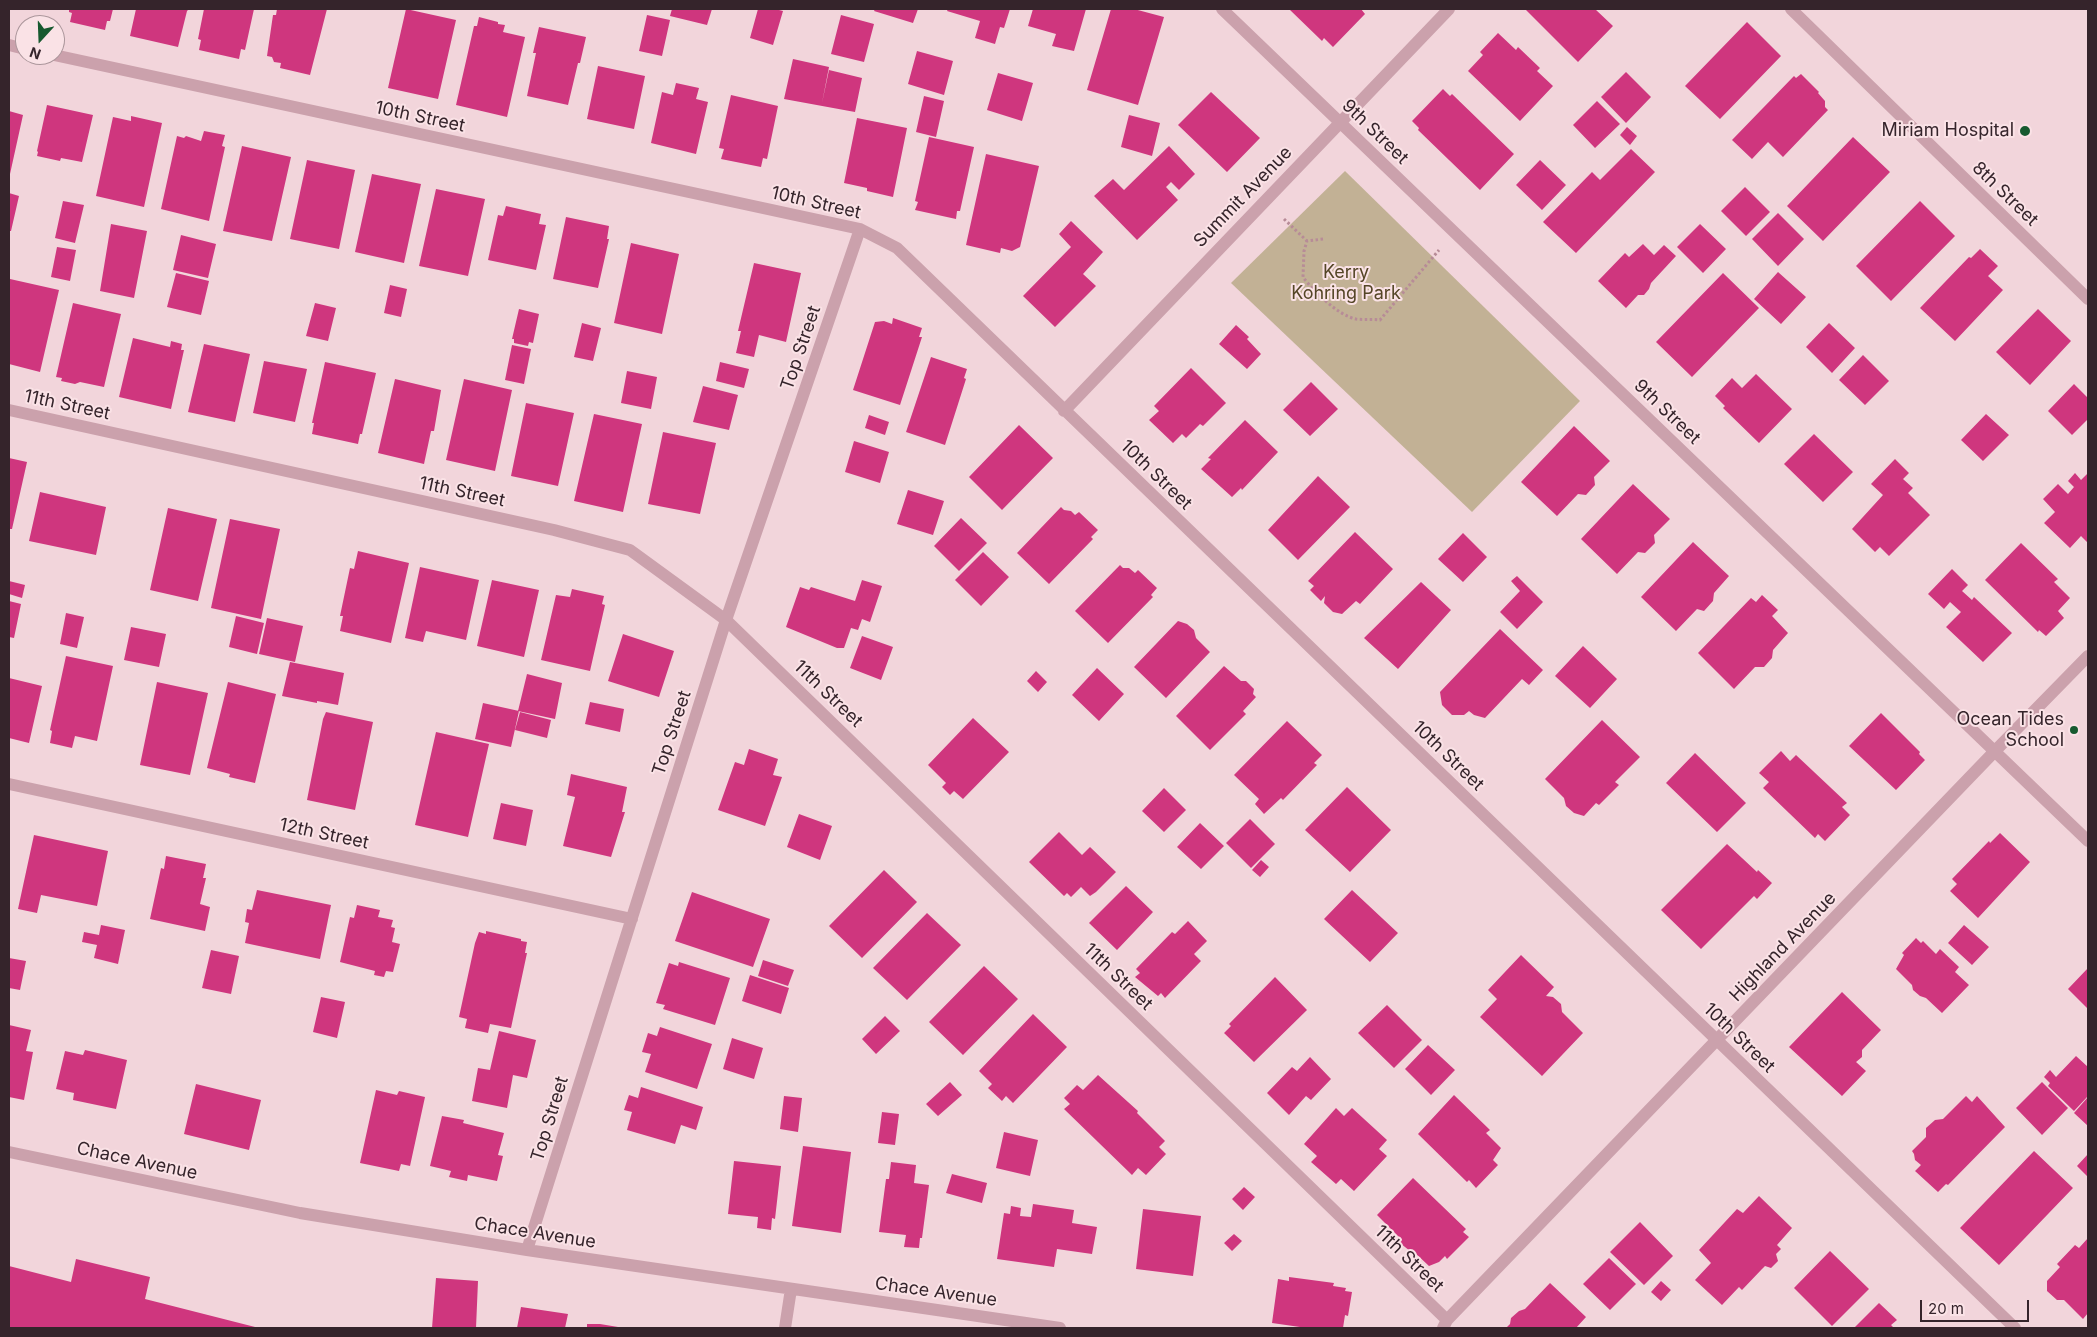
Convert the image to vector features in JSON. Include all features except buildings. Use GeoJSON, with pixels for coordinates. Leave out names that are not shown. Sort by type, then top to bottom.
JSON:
{"type":"FeatureCollection","features":[{"type":"Feature","properties":{"kind":"street","name":"9th Street"},"geometry":{"type":"LineString","coordinates":[[1222,9],[2088,841]]}},
{"type":"Feature","properties":{"kind":"street","name":"Summit Avenue"},"geometry":{"type":"LineString","coordinates":[[1064,411],[1263,201],[1449,9]]}},
{"type":"Feature","properties":{"kind":"street","name":"8th Street"},"geometry":{"type":"LineString","coordinates":[[1791,9],[2088,299]]}},
{"type":"Feature","properties":{"kind":"street","name":"10th Street"},"geometry":{"type":"LineString","coordinates":[[65,57],[860,229],[896,248],[2015,1328]]}},
{"type":"Feature","properties":{"kind":"street","name":"Top Street"},"geometry":{"type":"LineString","coordinates":[[527,1250],[726,620],[860,229]]}},
{"type":"Feature","properties":{"kind":"street","name":"11th Street"},"geometry":{"type":"LineString","coordinates":[[9,410],[534,526],[630,550],[726,620],[1445,1324]]}},
{"type":"Feature","properties":{"kind":"street","name":"Highland Avenue"},"geometry":{"type":"LineString","coordinates":[[1445,1324],[2088,656]]}},
{"type":"Feature","properties":{"kind":"street","name":"12th Street"},"geometry":{"type":"LineString","coordinates":[[9,784],[632,919]]}},
{"type":"Feature","properties":{"kind":"street","name":"Chace Avenue"},"geometry":{"type":"LineString","coordinates":[[9,1152],[286,1211],[527,1250],[1060,1328]]}},
{"type":"Feature","properties":{"kind":"street"},"geometry":{"type":"LineString","coordinates":[[785,1328],[790,1289]]}},
{"type":"Feature","properties":{"kind":"path"},"geometry":{"type":"LineString","coordinates":[[1263,201],[1307,241],[1323,239]]}},
{"type":"Feature","properties":{"kind":"path"},"geometry":{"type":"LineString","coordinates":[[1307,241],[1303,277],[1309,286],[1340,312],[1355,319],[1380,320],[1454,232]]}},
{"type":"Feature","properties":{"kind":"green space","name":"Kerry Kohring Park"},"geometry":{"type":"Polygon","coordinates":[[[1345,171],[1580,401],[1472,512],[1231,283],[1345,171]]]}},
{"type":"Feature","properties":{"kind":"place","name":"Miriam Hospital"},"geometry":{"type":"Point","coordinates":[2025,131]}},
{"type":"Feature","properties":{"kind":"place","name":"Ocean Tides School"},"geometry":{"type":"Point","coordinates":[2074,730]}}]}
